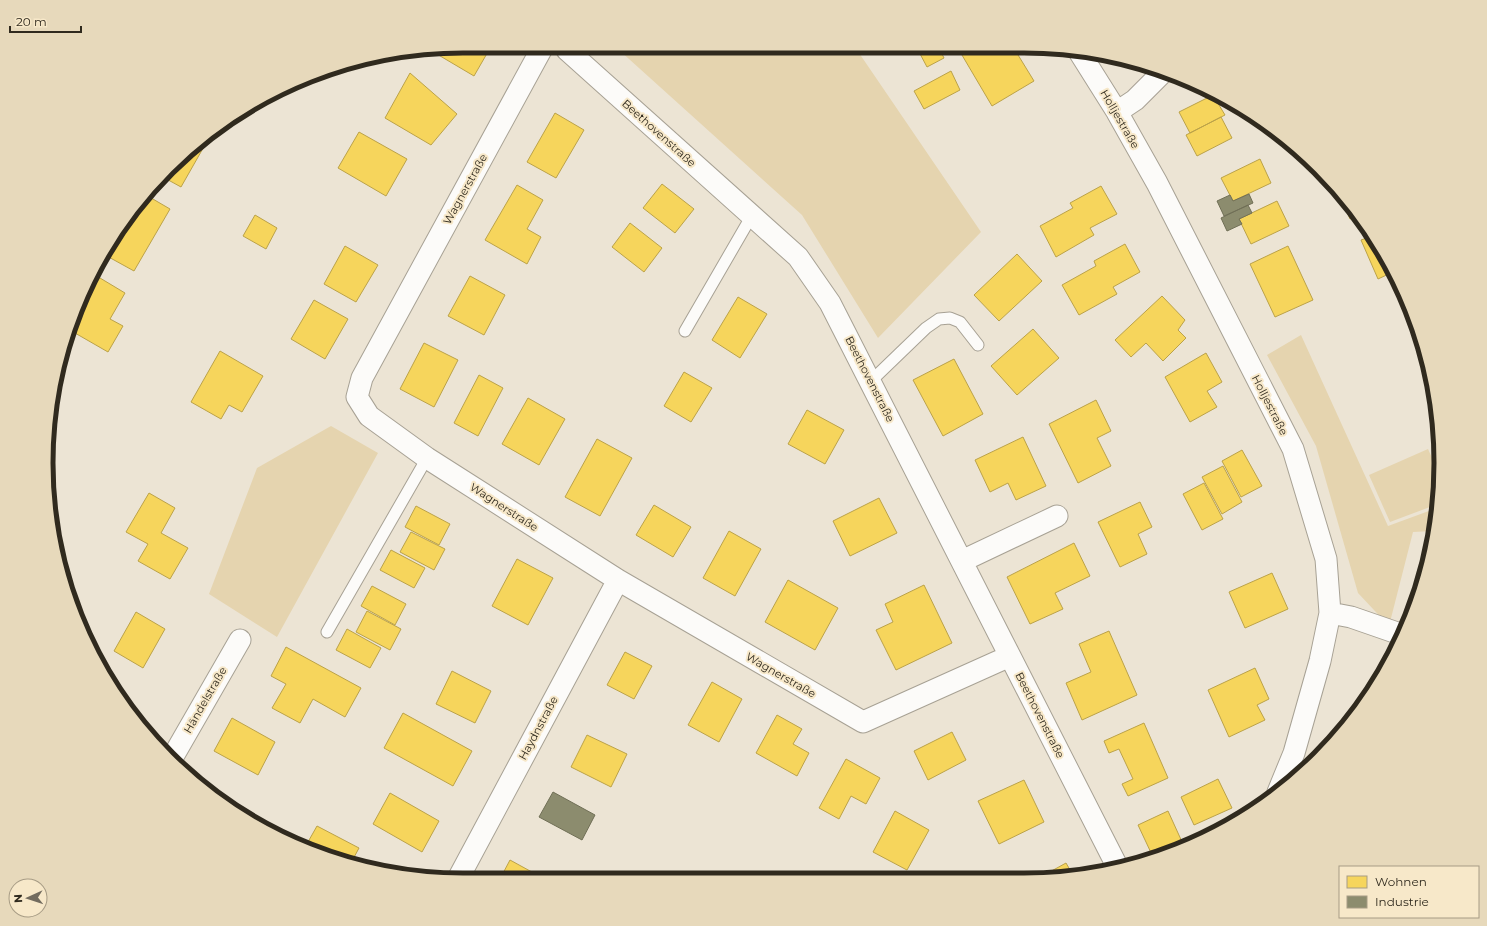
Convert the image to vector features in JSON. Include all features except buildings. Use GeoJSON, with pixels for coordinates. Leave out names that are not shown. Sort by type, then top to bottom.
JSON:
{"type":"FeatureCollection","features":[{"type":"Feature","properties":{"kind":"street","name":"Wagnerstraße"},"geometry":{"type":"LineString","coordinates":[[539,53],[362,378],[357,397],[369,416],[427,458],[618,580],[863,722],[1010,656]]}},
{"type":"Feature","properties":{"kind":"street","name":"Beethovenstraße"},"geometry":{"type":"LineString","coordinates":[[570,53],[798,257],[830,303],[1115,862]]}},
{"type":"Feature","properties":{"kind":"street","name":"Holljestraße"},"geometry":{"type":"LineString","coordinates":[[1083,58],[1117,112],[1157,183],[1293,450],[1326,559],[1330,613],[1320,661],[1294,753],[1283,781]]}},
{"type":"Feature","properties":{"kind":"street"},"geometry":{"type":"LineString","coordinates":[[1117,112],[1135,100],[1159,76]]}},
{"type":"Feature","properties":{"kind":"street"},"geometry":{"type":"LineString","coordinates":[[962,561],[1057,516]]}},
{"type":"Feature","properties":{"kind":"street","name":"Haydnstraße"},"geometry":{"type":"LineString","coordinates":[[461,873],[618,580]]}},
{"type":"Feature","properties":{"kind":"street"},"geometry":{"type":"LineString","coordinates":[[1330,613],[1351,617],[1397,633]]}},
{"type":"Feature","properties":{"kind":"street","name":"Händelstraße"},"geometry":{"type":"LineString","coordinates":[[174,754],[240,640]]}},
{"type":"Feature","properties":{"kind":"lane"},"geometry":{"type":"LineString","coordinates":[[685,331],[751,216]]}},
{"type":"Feature","properties":{"kind":"lane"},"geometry":{"type":"LineString","coordinates":[[871,381],[926,328],[939,319],[950,318],[960,322],[978,345]]}},
{"type":"Feature","properties":{"kind":"lane"},"geometry":{"type":"LineString","coordinates":[[327,632],[427,458]]}},
{"type":"Feature","properties":{"kind":"shaded area"},"geometry":{"type":"Polygon","coordinates":[[[622,53],[859,53],[981,232],[878,338],[802,215],[622,53]]]}},
{"type":"Feature","properties":{"kind":"shaded area"},"geometry":{"type":"Polygon","coordinates":[[[1301,335],[1388,526],[1431,510],[1428,531],[1413,532],[1389,626],[1358,593],[1316,446],[1267,355],[1301,335]]]}},
{"type":"Feature","properties":{"kind":"shaded area"},"geometry":{"type":"Polygon","coordinates":[[[331,426],[378,453],[277,637],[209,594],[257,468],[331,426]]]}},
{"type":"Feature","properties":{"kind":"shaded area"},"geometry":{"type":"Polygon","coordinates":[[[1428,449],[1434,464],[1431,507],[1390,522],[1369,475],[1428,449]]]}}]}
